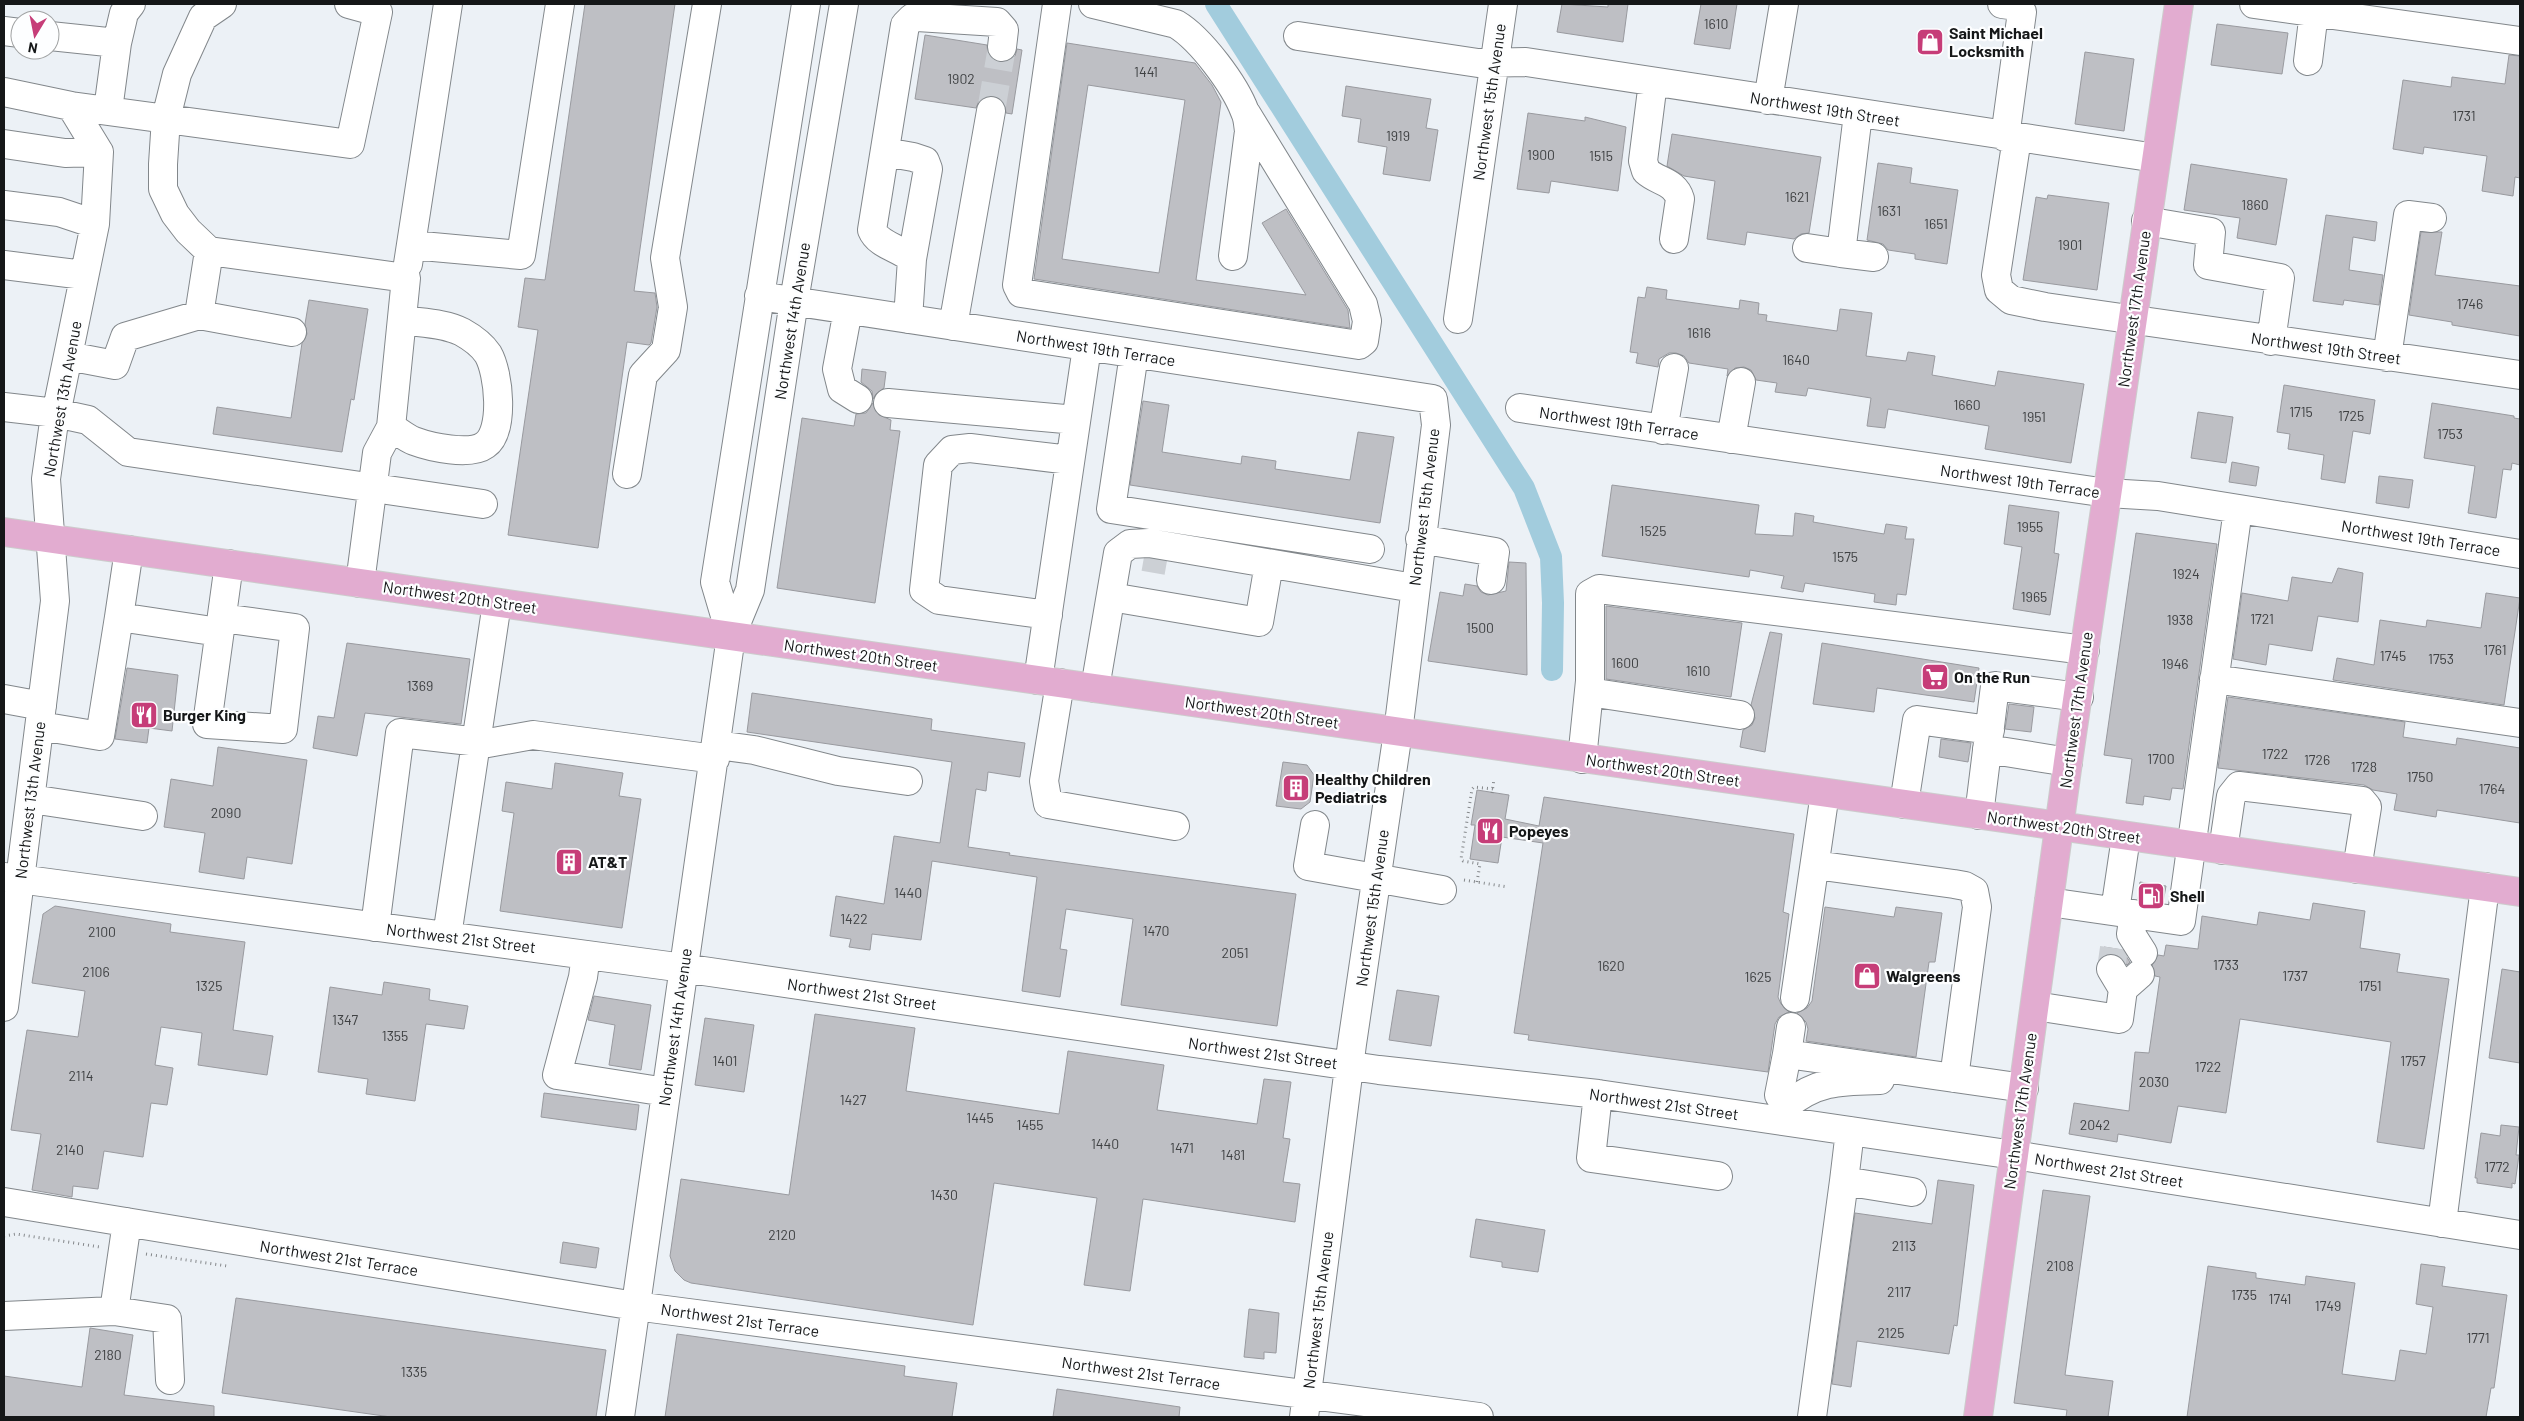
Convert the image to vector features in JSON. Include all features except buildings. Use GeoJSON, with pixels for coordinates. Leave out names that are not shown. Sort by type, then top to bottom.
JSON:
{"type":"FeatureCollection","features":[{"type":"Feature","properties":{"kind":"main road","name":"Northwest 17th Avenue"},"geometry":{"type":"LineString","coordinates":[[1978,1417],[2068,762],[2179,4]]}},
{"type":"Feature","properties":{"kind":"main road","name":"Northwest 20th Street"},"geometry":{"type":"LineString","coordinates":[[4,532],[2520,892]]}},
{"type":"Feature","properties":{"kind":"street"},"geometry":{"type":"LineString","coordinates":[[108,110],[117,43],[124,13],[131,4]]}},
{"type":"Feature","properties":{"kind":"street"},"geometry":{"type":"LineString","coordinates":[[222,4],[203,17],[177,74],[166,118],[163,189],[175,214],[188,231],[209,251],[406,278]]}},
{"type":"Feature","properties":{"kind":"street"},"geometry":{"type":"LineString","coordinates":[[4,92],[71,106],[350,144],[378,12],[349,4]]}},
{"type":"Feature","properties":{"kind":"street"},"geometry":{"type":"LineString","coordinates":[[360,583],[377,453],[391,427],[406,278],[448,4]]}},
{"type":"Feature","properties":{"kind":"street"},"geometry":{"type":"LineString","coordinates":[[411,245],[521,255],[560,4]]}},
{"type":"Feature","properties":{"kind":"street"},"geometry":{"type":"LineString","coordinates":[[627,474],[643,375],[666,350],[673,307],[665,258],[707,4]]}},
{"type":"Feature","properties":{"kind":"street","name":"Northwest 14th Avenue"},"geometry":{"type":"LineString","coordinates":[[731,636],[715,582],[806,4]]}},
{"type":"Feature","properties":{"kind":"street","name":"Northwest 14th Avenue"},"geometry":{"type":"LineString","coordinates":[[620,1417],[731,636],[750,590],[794,302],[844,4]]}},
{"type":"Feature","properties":{"kind":"street"},"geometry":{"type":"LineString","coordinates":[[1057,4],[1017,285],[1021,293],[1359,345],[1364,341],[1367,321],[1363,304],[1208,52],[1187,31],[1176,24],[1092,4]]}},
{"type":"Feature","properties":{"kind":"street","name":"Northwest 15th Avenue"},"geometry":{"type":"LineString","coordinates":[[1458,319],[1503,4]]}},
{"type":"Feature","properties":{"kind":"street"},"geometry":{"type":"LineString","coordinates":[[1768,100],[1784,4]]}},
{"type":"Feature","properties":{"kind":"street","name":"Northwest 19th Street"},"geometry":{"type":"LineString","coordinates":[[2002,4],[2017,6],[2022,12],[1996,275],[1999,290],[2011,300],[2271,341],[2520,375]]}},
{"type":"Feature","properties":{"kind":"street"},"geometry":{"type":"LineString","coordinates":[[2254,4],[2314,12],[2371,12],[2520,40]]}},
{"type":"Feature","properties":{"kind":"street"},"geometry":{"type":"LineString","coordinates":[[2308,61],[2314,12]]}},
{"type":"Feature","properties":{"kind":"street"},"geometry":{"type":"LineString","coordinates":[[912,259],[904,252],[880,241],[872,230],[905,25],[912,18],[917,17],[1000,24]]}},
{"type":"Feature","properties":{"kind":"street","name":"Northwest 19th Street"},"geometry":{"type":"LineString","coordinates":[[1298,36],[1478,63],[1526,62],[2156,158]]}},
{"type":"Feature","properties":{"kind":"street"},"geometry":{"type":"LineString","coordinates":[[60,37],[117,43]]}},
{"type":"Feature","properties":{"kind":"street"},"geometry":{"type":"LineString","coordinates":[[1653,82],[1643,161],[1646,171],[1668,182],[1678,193],[1680,199],[1674,239]]}},
{"type":"Feature","properties":{"kind":"street"},"geometry":{"type":"LineString","coordinates":[[4,144],[65,153],[99,152],[71,106]]}},
{"type":"Feature","properties":{"kind":"street"},"geometry":{"type":"LineString","coordinates":[[953,326],[991,111]]}},
{"type":"Feature","properties":{"kind":"street"},"geometry":{"type":"LineString","coordinates":[[1233,256],[1248,132],[1246,113]]}},
{"type":"Feature","properties":{"kind":"street"},"geometry":{"type":"LineString","coordinates":[[1840,253],[1858,114]]}},
{"type":"Feature","properties":{"kind":"street","name":"Northwest 13th Avenue"},"geometry":{"type":"LineString","coordinates":[[4,1007],[12,878],[31,799],[55,601],[46,479],[56,412],[95,224],[99,152]]}},
{"type":"Feature","properties":{"kind":"street"},"geometry":{"type":"LineString","coordinates":[[885,152],[920,159],[925,161],[928,169],[912,259],[908,319]]}},
{"type":"Feature","properties":{"kind":"street"},"geometry":{"type":"LineString","coordinates":[[4,206],[59,212],[95,224]]}},
{"type":"Feature","properties":{"kind":"street"},"geometry":{"type":"LineString","coordinates":[[2387,357],[2396,283],[2408,216],[2432,218]]}},
{"type":"Feature","properties":{"kind":"street"},"geometry":{"type":"LineString","coordinates":[[2146,221],[2211,232],[2208,265],[2280,278],[2271,341]]}},
{"type":"Feature","properties":{"kind":"street"},"geometry":{"type":"LineString","coordinates":[[1807,248],[1874,257]]}},
{"type":"Feature","properties":{"kind":"street"},"geometry":{"type":"LineString","coordinates":[[199,315],[209,251]]}},
{"type":"Feature","properties":{"kind":"street"},"geometry":{"type":"LineString","coordinates":[[4,265],[84,275]]}},
{"type":"Feature","properties":{"kind":"street","name":"Northwest 19th Terrace"},"geometry":{"type":"LineString","coordinates":[[759,296],[1433,399]]}},
{"type":"Feature","properties":{"kind":"street"},"geometry":{"type":"LineString","coordinates":[[848,310],[837,368],[842,389],[858,399]]}},
{"type":"Feature","properties":{"kind":"street"},"geometry":{"type":"LineString","coordinates":[[68,356],[115,365],[125,337],[199,315],[292,332]]}},
{"type":"Feature","properties":{"kind":"street"},"geometry":{"type":"LineString","coordinates":[[391,427],[412,441],[439,448],[473,450],[486,445],[496,420],[499,388],[488,353],[476,341],[460,331],[402,320]]}},
{"type":"Feature","properties":{"kind":"street"},"geometry":{"type":"LineString","coordinates":[[1087,347],[1048,615],[1049,682],[1044,782],[1048,804],[1175,826]]}},
{"type":"Feature","properties":{"kind":"street"},"geometry":{"type":"LineString","coordinates":[[1134,354],[1111,509],[1370,549]]}},
{"type":"Feature","properties":{"kind":"street"},"geometry":{"type":"LineString","coordinates":[[1663,430],[1674,368]]}},
{"type":"Feature","properties":{"kind":"street"},"geometry":{"type":"LineString","coordinates":[[1731,439],[1741,382]]}},
{"type":"Feature","properties":{"kind":"street","name":"Northwest 15th Avenue"},"geometry":{"type":"LineString","coordinates":[[1306,1406],[1350,1066],[1398,732],[1420,539],[1436,425],[1433,399]]}},
{"type":"Feature","properties":{"kind":"street"},"geometry":{"type":"LineString","coordinates":[[888,403],[1076,420]]}},
{"type":"Feature","properties":{"kind":"street"},"geometry":{"type":"LineString","coordinates":[[4,407],[56,412],[88,420],[128,452],[482,504]]}},
{"type":"Feature","properties":{"kind":"street","name":"Northwest 19th Terrace"},"geometry":{"type":"LineString","coordinates":[[1520,408],[2107,493],[2158,496],[2520,554]]}},
{"type":"Feature","properties":{"kind":"street"},"geometry":{"type":"LineString","coordinates":[[1048,615],[940,600],[924,590],[938,465],[952,450],[970,448],[1070,460]]}},
{"type":"Feature","properties":{"kind":"street"},"geometry":{"type":"LineString","coordinates":[[2127,951],[2181,921],[2238,509]]}},
{"type":"Feature","properties":{"kind":"street"},"geometry":{"type":"LineString","coordinates":[[1420,539],[1495,552],[1490,580]]}},
{"type":"Feature","properties":{"kind":"street"},"geometry":{"type":"LineString","coordinates":[[1240,559],[1197,565],[1143,557],[1130,544],[1148,543],[1414,588]]}},
{"type":"Feature","properties":{"kind":"street"},"geometry":{"type":"LineString","coordinates":[[4,699],[41,716],[100,736],[129,550]]}},
{"type":"Feature","properties":{"kind":"street"},"geometry":{"type":"LineString","coordinates":[[1095,688],[1110,597],[1143,557]]}},
{"type":"Feature","properties":{"kind":"street"},"geometry":{"type":"LineString","coordinates":[[119,617],[220,625],[229,564]]}},
{"type":"Feature","properties":{"kind":"street"},"geometry":{"type":"LineString","coordinates":[[1110,597],[1259,622],[1269,564]]}},
{"type":"Feature","properties":{"kind":"street"},"geometry":{"type":"LineString","coordinates":[[1582,758],[1589,692],[1590,594],[1599,589],[2085,650]]}},
{"type":"Feature","properties":{"kind":"street"},"geometry":{"type":"LineString","coordinates":[[447,936],[497,603]]}},
{"type":"Feature","properties":{"kind":"street"},"geometry":{"type":"LineString","coordinates":[[2214,679],[2520,723]]}},
{"type":"Feature","properties":{"kind":"street"},"geometry":{"type":"LineString","coordinates":[[1979,815],[1995,686],[2079,697]]}},
{"type":"Feature","properties":{"kind":"street"},"geometry":{"type":"LineString","coordinates":[[1589,692],[1740,715]]}},
{"type":"Feature","properties":{"kind":"street"},"geometry":{"type":"LineString","coordinates":[[1904,804],[1917,720],[2068,762]]}},
{"type":"Feature","properties":{"kind":"street"},"geometry":{"type":"LineString","coordinates":[[375,927],[400,733],[488,743],[533,735],[716,752],[754,750],[838,771],[908,782]]}},
{"type":"Feature","properties":{"kind":"street"},"geometry":{"type":"LineString","coordinates":[[2223,850],[2231,796],[2239,786],[2362,801],[2367,807],[2357,869]]}},
{"type":"Feature","properties":{"kind":"street"},"geometry":{"type":"LineString","coordinates":[[1795,998],[1825,793]]}},
{"type":"Feature","properties":{"kind":"street"},"geometry":{"type":"LineString","coordinates":[[31,799],[143,816]]}},
{"type":"Feature","properties":{"kind":"street"},"geometry":{"type":"LineString","coordinates":[[1314,825],[1308,866],[1376,880],[1442,890]]}},
{"type":"Feature","properties":{"kind":"street"},"geometry":{"type":"LineString","coordinates":[[2035,1006],[2118,1019],[2127,951],[2126,837]]}},
{"type":"Feature","properties":{"kind":"street"},"geometry":{"type":"LineString","coordinates":[[1815,865],[1954,884],[1965,886],[1974,891],[1977,908],[1954,1078]]}},
{"type":"Feature","properties":{"kind":"street","name":"Northwest 21st Street"},"geometry":{"type":"LineString","coordinates":[[12,878],[586,954],[1350,1066],[1518,1088],[1598,1094],[1785,1114],[1850,1131],[2014,1154],[2520,1236]]}},
{"type":"Feature","properties":{"kind":"street"},"geometry":{"type":"LineString","coordinates":[[2442,1223],[2485,887]]}},
{"type":"Feature","properties":{"kind":"street"},"geometry":{"type":"LineString","coordinates":[[2049,902],[2127,951]]}},
{"type":"Feature","properties":{"kind":"street"},"geometry":{"type":"LineString","coordinates":[[586,954],[583,977],[557,1075],[666,1092]]}},
{"type":"Feature","properties":{"kind":"street"},"geometry":{"type":"LineString","coordinates":[[1791,1027],[1779,1095],[1785,1114],[1809,1089],[1828,1083],[1852,1080],[1954,1078]]}},
{"type":"Feature","properties":{"kind":"street"},"geometry":{"type":"LineString","coordinates":[[1787,1054],[2024,1088]]}},
{"type":"Feature","properties":{"kind":"street"},"geometry":{"type":"LineString","coordinates":[[1598,1094],[1591,1158],[1718,1176]]}},
{"type":"Feature","properties":{"kind":"street"},"geometry":{"type":"LineString","coordinates":[[1812,1417],[1850,1131]]}},
{"type":"Feature","properties":{"kind":"street"},"geometry":{"type":"LineString","coordinates":[[1844,1181],[1912,1192]]}},
{"type":"Feature","properties":{"kind":"street","name":"Northwest 21st Terrace"},"geometry":{"type":"LineString","coordinates":[[4,1202],[635,1306],[1306,1406],[1478,1417]]}},
{"type":"Feature","properties":{"kind":"street"},"geometry":{"type":"LineString","coordinates":[[114,1311],[127,1222]]}},
{"type":"Feature","properties":{"kind":"street"},"geometry":{"type":"LineString","coordinates":[[4,1316],[114,1311],[167,1320],[170,1380]]}},
{"type":"Feature","properties":{"kind":"path"},"geometry":{"type":"LineString","coordinates":[[1494,779],[1492,791],[1474,787],[1472,789],[1461,859],[1480,864],[1476,882],[1508,887]]}},
{"type":"Feature","properties":{"kind":"waterway"},"geometry":{"type":"LineString","coordinates":[[1216,4],[1524,488],[1551,557],[1553,603],[1552,670]]}},
{"type":"Feature","properties":{"kind":"tunnel"},"geometry":{"type":"LineString","coordinates":[[991,111],[1002,47]]}},
{"type":"Feature","properties":{"kind":"tunnel"},"geometry":{"type":"LineString","coordinates":[[1144,557],[1167,561]]}},
{"type":"Feature","properties":{"kind":"tunnel"},"geometry":{"type":"LineString","coordinates":[[2111,969],[2114,948]]}},
{"type":"Feature","properties":{"kind":"place","name":"Saint Michael Locksmith"},"geometry":{"type":"Point","coordinates":[1930,42]}},
{"type":"Feature","properties":{"kind":"place","name":"On the Run"},"geometry":{"type":"Point","coordinates":[1935,677]}},
{"type":"Feature","properties":{"kind":"place","name":"Burger King"},"geometry":{"type":"Point","coordinates":[144,715]}},
{"type":"Feature","properties":{"kind":"place","name":"Healthy Children Pediatrics"},"geometry":{"type":"Point","coordinates":[1296,788]}},
{"type":"Feature","properties":{"kind":"place","name":"Popeyes"},"geometry":{"type":"Point","coordinates":[1490,831]}},
{"type":"Feature","properties":{"kind":"place","name":"AT&T"},"geometry":{"type":"Point","coordinates":[569,862]}},
{"type":"Feature","properties":{"kind":"place","name":"Shell"},"geometry":{"type":"Point","coordinates":[2151,896]}},
{"type":"Feature","properties":{"kind":"place","name":"Walgreens"},"geometry":{"type":"Point","coordinates":[1867,976]}}]}
